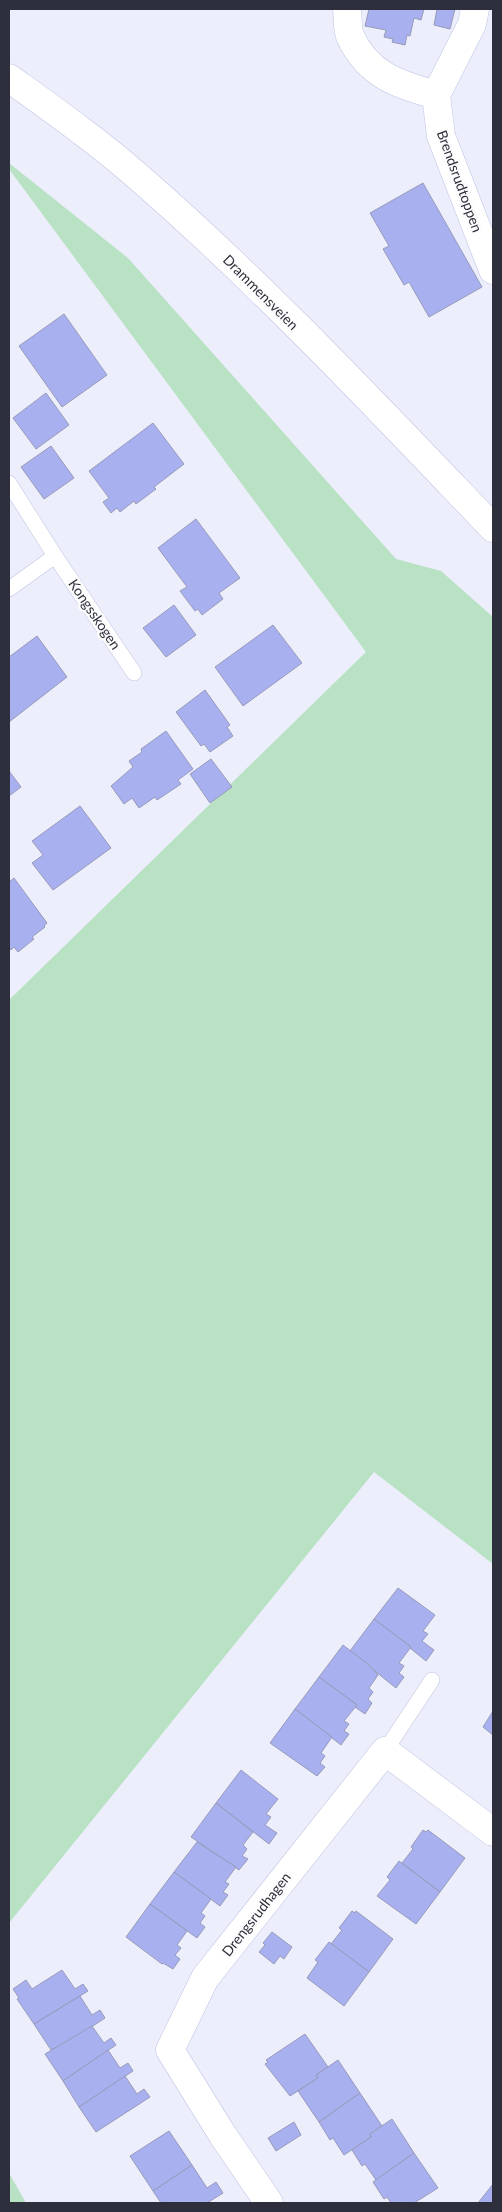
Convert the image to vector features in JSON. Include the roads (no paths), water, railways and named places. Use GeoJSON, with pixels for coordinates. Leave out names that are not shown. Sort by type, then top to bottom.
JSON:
{"type":"FeatureCollection","features":[{"type":"Feature","properties":{"kind":"street"},"geometry":{"type":"LineString","coordinates":[[347,9],[349,35],[371,68],[402,86],[436,95],[472,24],[475,9]]}},
{"type":"Feature","properties":{"kind":"street","name":"Drammensveien"},"geometry":{"type":"LineString","coordinates":[[9,78],[134,173],[226,256],[371,401],[493,528]]}},
{"type":"Feature","properties":{"kind":"street","name":"Brendsrudtoppen"},"geometry":{"type":"LineString","coordinates":[[436,95],[441,136],[493,270]]}},
{"type":"Feature","properties":{"kind":"street"},"geometry":{"type":"LineString","coordinates":[[385,1751],[493,1832]]}},
{"type":"Feature","properties":{"kind":"street","name":"Drengsrudhagen"},"geometry":{"type":"LineString","coordinates":[[269,2203],[222,2134],[170,2050],[205,1978],[385,1751]]}},
{"type":"Feature","properties":{"kind":"lane","name":"Kongsskogen"},"geometry":{"type":"LineString","coordinates":[[9,483],[55,556],[134,673]]}},
{"type":"Feature","properties":{"kind":"lane"},"geometry":{"type":"LineString","coordinates":[[9,588],[55,556]]}},
{"type":"Feature","properties":{"kind":"lane"},"geometry":{"type":"LineString","coordinates":[[385,1751],[432,1680]]}}]}
